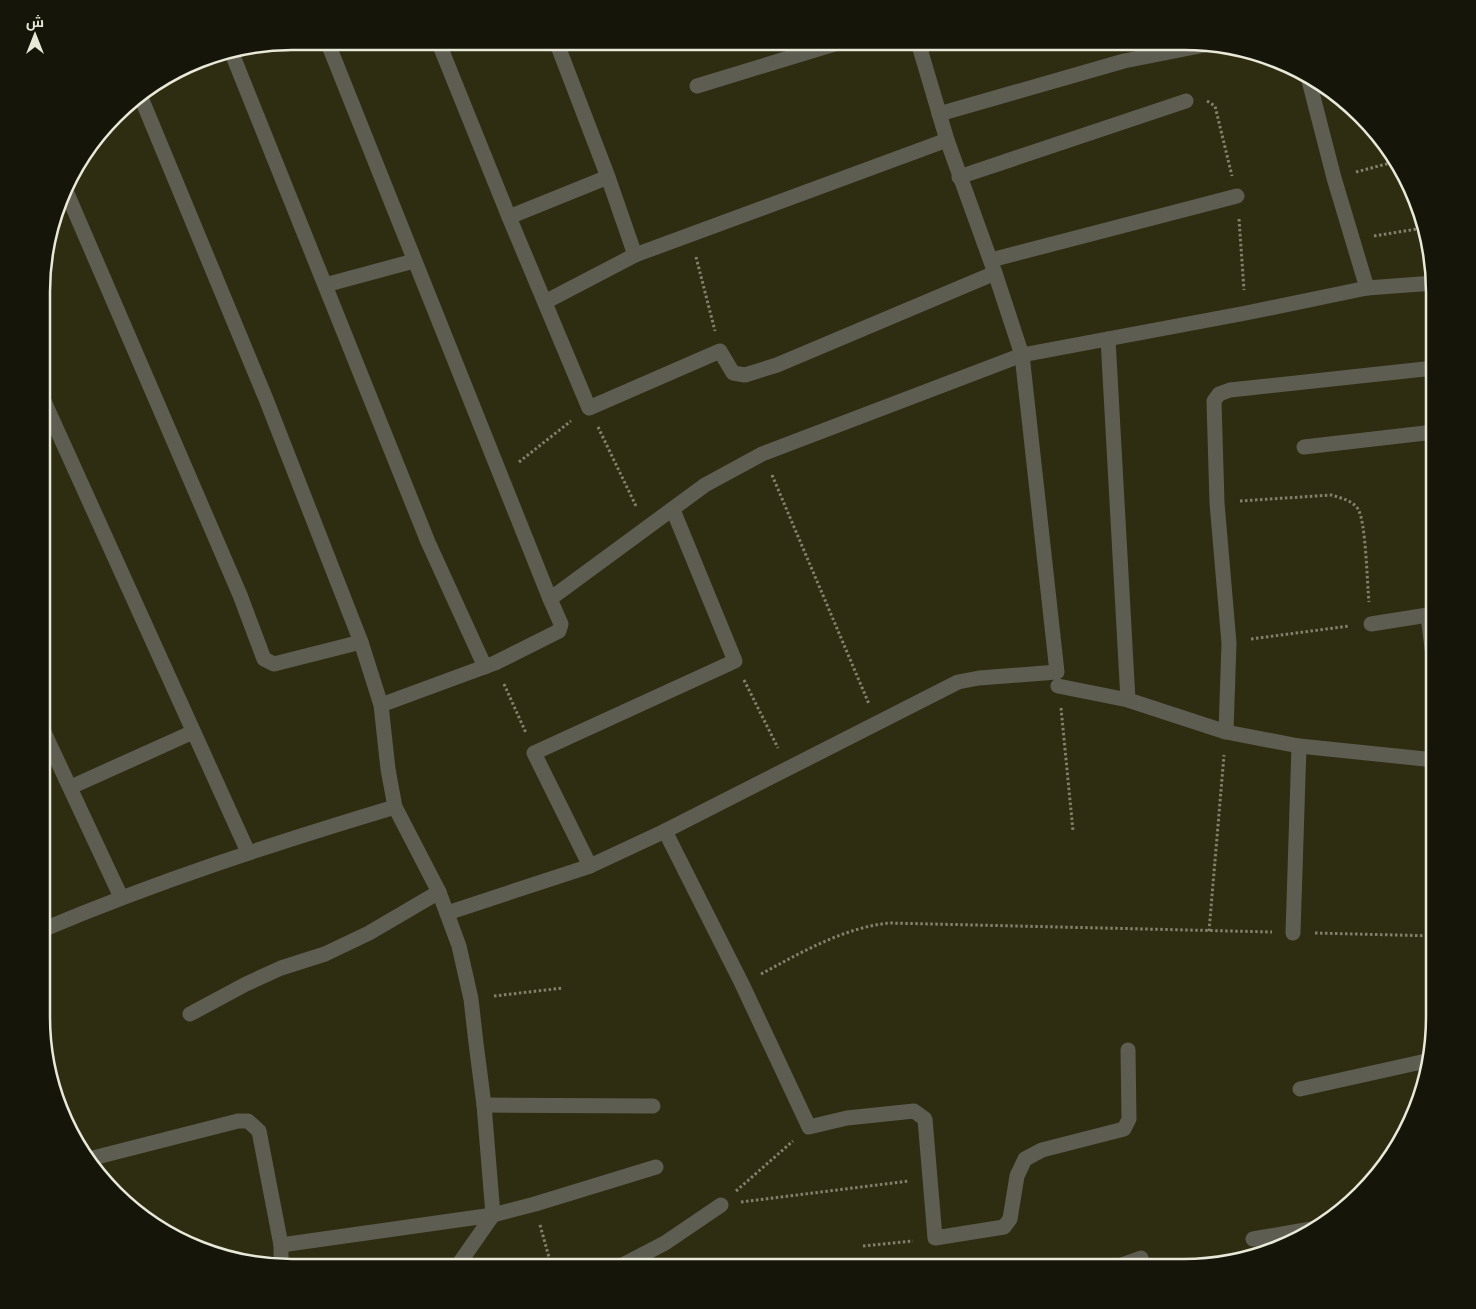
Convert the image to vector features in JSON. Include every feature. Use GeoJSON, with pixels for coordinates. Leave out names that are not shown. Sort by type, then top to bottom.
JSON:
{"type":"FeatureCollection","features":[{"type":"Feature","properties":{"kind":"street"},"geometry":{"type":"LineString","coordinates":[[331,50],[561,624],[559,631],[490,665],[381,705]]}},
{"type":"Feature","properties":{"kind":"street"},"geometry":{"type":"LineString","coordinates":[[442,50],[589,408],[720,350],[734,373],[745,376],[776,365],[993,267],[1119,225],[1237,196]]}},
{"type":"Feature","properties":{"kind":"street"},"geometry":{"type":"LineString","coordinates":[[559,50],[608,177],[635,255]]}},
{"type":"Feature","properties":{"kind":"street"},"geometry":{"type":"LineString","coordinates":[[698,86],[815,50]]}},
{"type":"Feature","properties":{"kind":"street"},"geometry":{"type":"LineString","coordinates":[[448,914],[590,866],[665,832],[958,682],[979,678],[1057,672],[1022,355],[993,267],[947,140],[920,50]]}},
{"type":"Feature","properties":{"kind":"street"},"geometry":{"type":"LineString","coordinates":[[939,114],[1124,61],[1180,50]]}},
{"type":"Feature","properties":{"kind":"street"},"geometry":{"type":"LineString","coordinates":[[233,57],[428,542],[490,665]]}},
{"type":"Feature","properties":{"kind":"street"},"geometry":{"type":"LineString","coordinates":[[1310,85],[1334,178],[1367,288]]}},
{"type":"Feature","properties":{"kind":"street"},"geometry":{"type":"LineString","coordinates":[[960,177],[1186,101]]}},
{"type":"Feature","properties":{"kind":"street"},"geometry":{"type":"LineString","coordinates":[[142,102],[266,399],[360,642],[381,705],[388,769],[395,807],[439,892],[459,946],[471,999],[484,1105],[493,1215],[463,1259]]}},
{"type":"Feature","properties":{"kind":"street"},"geometry":{"type":"LineString","coordinates":[[545,302],[635,255],[691,236],[947,140]]}},
{"type":"Feature","properties":{"kind":"street"},"geometry":{"type":"LineString","coordinates":[[509,217],[608,177]]}},
{"type":"Feature","properties":{"kind":"street"},"geometry":{"type":"LineString","coordinates":[[69,197],[240,595],[264,659],[274,664],[360,642]]}},
{"type":"Feature","properties":{"kind":"street"},"geometry":{"type":"LineString","coordinates":[[324,285],[414,261]]}},
{"type":"Feature","properties":{"kind":"street"},"geometry":{"type":"LineString","coordinates":[[550,599],[719,476],[762,454],[1022,355],[1367,288],[1425,284]]}},
{"type":"Feature","properties":{"kind":"street"},"geometry":{"type":"LineString","coordinates":[[1108,338],[1128,700]]}},
{"type":"Feature","properties":{"kind":"street"},"geometry":{"type":"LineString","coordinates":[[1226,732],[1228,642],[1216,502],[1214,401],[1219,394],[1230,390],[1426,369]]}},
{"type":"Feature","properties":{"kind":"street"},"geometry":{"type":"LineString","coordinates":[[50,415],[248,852]]}},
{"type":"Feature","properties":{"kind":"street"},"geometry":{"type":"LineString","coordinates":[[1304,447],[1426,433]]}},
{"type":"Feature","properties":{"kind":"street"},"geometry":{"type":"LineString","coordinates":[[590,866],[534,753],[735,661],[674,510]]}},
{"type":"Feature","properties":{"kind":"street"},"geometry":{"type":"LineString","coordinates":[[1370,624],[1426,616]]}},
{"type":"Feature","properties":{"kind":"street"},"geometry":{"type":"LineString","coordinates":[[1058,686],[1128,700],[1226,732],[1299,746],[1426,759]]}},
{"type":"Feature","properties":{"kind":"street"},"geometry":{"type":"LineString","coordinates":[[71,787],[193,732]]}},
{"type":"Feature","properties":{"kind":"street"},"geometry":{"type":"LineString","coordinates":[[50,744],[121,897]]}},
{"type":"Feature","properties":{"kind":"street"},"geometry":{"type":"LineString","coordinates":[[1293,933],[1299,746]]}},
{"type":"Feature","properties":{"kind":"street"},"geometry":{"type":"LineString","coordinates":[[50,927],[121,897],[248,852],[395,807]]}},
{"type":"Feature","properties":{"kind":"street"},"geometry":{"type":"LineString","coordinates":[[665,832],[742,984],[809,1127],[847,1118],[918,1112],[926,1123],[936,1238],[1004,1227],[1010,1219],[1014,1184],[1025,1159],[1042,1150],[1124,1129],[1129,1119],[1128,1050]]}},
{"type":"Feature","properties":{"kind":"street"},"geometry":{"type":"LineString","coordinates":[[190,1014],[246,984],[281,968],[324,954],[369,933],[439,892]]}},
{"type":"Feature","properties":{"kind":"street"},"geometry":{"type":"LineString","coordinates":[[1300,1090],[1421,1062]]}},
{"type":"Feature","properties":{"kind":"street"},"geometry":{"type":"LineString","coordinates":[[484,1105],[653,1106]]}},
{"type":"Feature","properties":{"kind":"street"},"geometry":{"type":"LineString","coordinates":[[95,1157],[238,1121],[248,1121],[259,1131],[282,1245],[280,1258]]}},
{"type":"Feature","properties":{"kind":"street"},"geometry":{"type":"LineString","coordinates":[[282,1245],[493,1215],[656,1167]]}},
{"type":"Feature","properties":{"kind":"street"},"geometry":{"type":"LineString","coordinates":[[634,1259],[665,1243],[721,1205]]}},
{"type":"Feature","properties":{"kind":"street"},"geometry":{"type":"LineString","coordinates":[[1252,1239],[1296,1232]]}},
{"type":"Feature","properties":{"kind":"path"},"geometry":{"type":"LineString","coordinates":[[1186,101],[1203,99],[1215,106],[1237,196],[1246,313]]}},
{"type":"Feature","properties":{"kind":"path"},"geometry":{"type":"LineString","coordinates":[[1334,178],[1389,163]]}},
{"type":"Feature","properties":{"kind":"path"},"geometry":{"type":"LineString","coordinates":[[1352,240],[1418,229]]}},
{"type":"Feature","properties":{"kind":"path"},"geometry":{"type":"LineString","coordinates":[[691,236],[720,350]]}},
{"type":"Feature","properties":{"kind":"path"},"geometry":{"type":"LineString","coordinates":[[501,477],[589,408],[646,528]]}},
{"type":"Feature","properties":{"kind":"path"},"geometry":{"type":"LineString","coordinates":[[762,454],[878,724]]}},
{"type":"Feature","properties":{"kind":"path"},"geometry":{"type":"LineString","coordinates":[[1216,502],[1331,495],[1346,499],[1358,509],[1362,523],[1370,624],[1228,642]]}},
{"type":"Feature","properties":{"kind":"path"},"geometry":{"type":"LineString","coordinates":[[735,661],[788,770]]}},
{"type":"Feature","properties":{"kind":"path"},"geometry":{"type":"LineString","coordinates":[[490,665],[534,753]]}},
{"type":"Feature","properties":{"kind":"path"},"geometry":{"type":"LineString","coordinates":[[1058,686],[1073,832]]}},
{"type":"Feature","properties":{"kind":"path"},"geometry":{"type":"LineString","coordinates":[[1209,931],[1226,732]]}},
{"type":"Feature","properties":{"kind":"path"},"geometry":{"type":"LineString","coordinates":[[742,984],[839,936],[881,924],[975,924],[1426,936]]}},
{"type":"Feature","properties":{"kind":"path"},"geometry":{"type":"LineString","coordinates":[[471,999],[562,988]]}},
{"type":"Feature","properties":{"kind":"path"},"geometry":{"type":"LineString","coordinates":[[721,1205],[809,1127]]}},
{"type":"Feature","properties":{"kind":"path"},"geometry":{"type":"LineString","coordinates":[[721,1205],[931,1178]]}},
{"type":"Feature","properties":{"kind":"path"},"geometry":{"type":"LineString","coordinates":[[535,1204],[550,1259]]}},
{"type":"Feature","properties":{"kind":"path"},"geometry":{"type":"LineString","coordinates":[[864,1246],[936,1238]]}}]}
